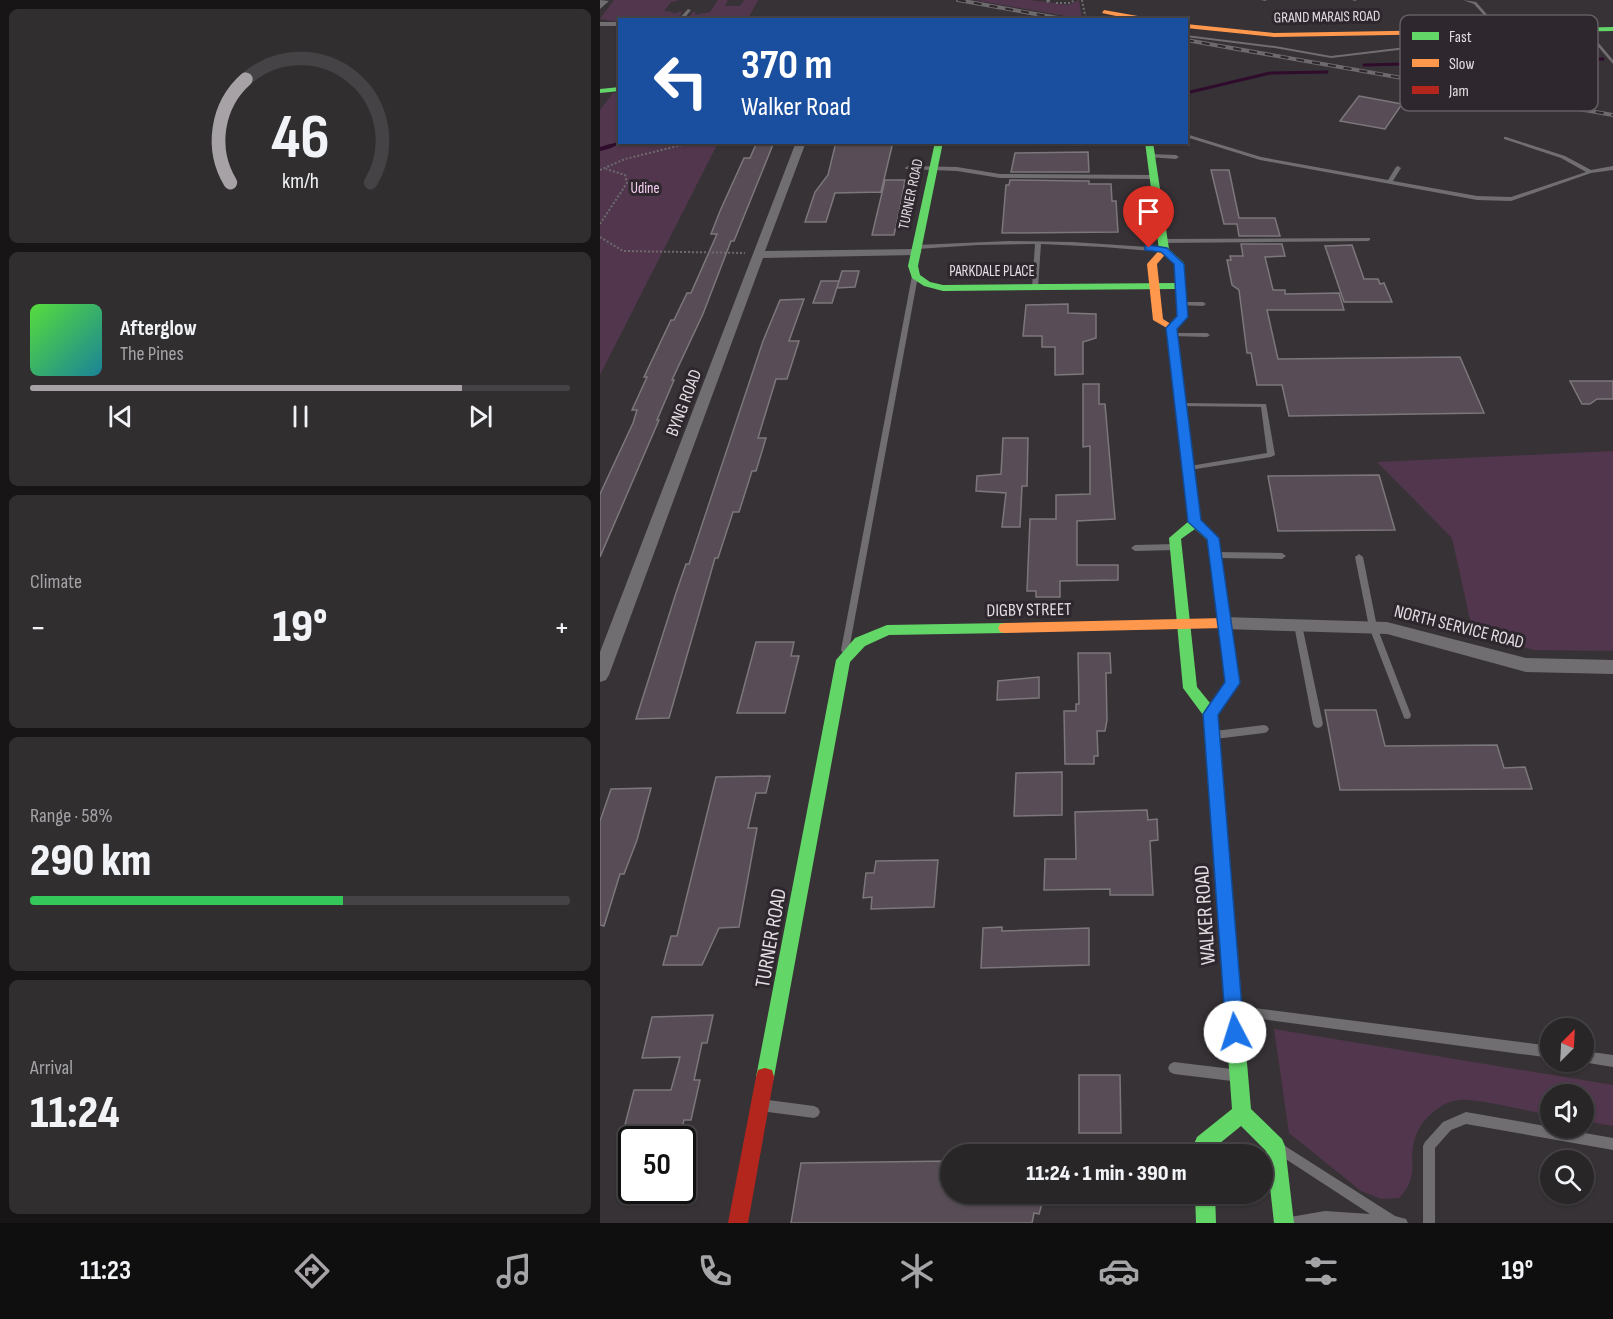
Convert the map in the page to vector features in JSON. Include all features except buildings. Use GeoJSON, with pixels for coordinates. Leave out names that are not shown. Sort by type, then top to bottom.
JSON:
{"type":"FeatureCollection","features":[{"type":"Feature","properties":{"kind":"street"},"geometry":{"type":"LineString","coordinates":[[1038,0],[1048,1]]}},
{"type":"Feature","properties":{"kind":"street"},"geometry":{"type":"LineString","coordinates":[[600,1],[605,1],[600,7]]}},
{"type":"Feature","properties":{"kind":"street"},"geometry":{"type":"LineString","coordinates":[[1104,10],[1140,18]]}},
{"type":"Feature","properties":{"kind":"street"},"geometry":{"type":"LineString","coordinates":[[600,24],[618,24]]}},
{"type":"Feature","properties":{"kind":"street","name":"GRAND MARAIS ROAD"},"geometry":{"type":"LineString","coordinates":[[1188,26],[1274,34],[1400,32]]}},
{"type":"Feature","properties":{"kind":"street"},"geometry":{"type":"LineString","coordinates":[[600,91],[618,89]]}},
{"type":"Feature","properties":{"kind":"street","name":"BYNG ROAD"},"geometry":{"type":"LineString","coordinates":[[600,675],[800,144]]}},
{"type":"Feature","properties":{"kind":"street","name":"TURNER ROAD"},"geometry":{"type":"LineString","coordinates":[[916,250],[939,144]]}},
{"type":"Feature","properties":{"kind":"street"},"geometry":{"type":"LineString","coordinates":[[1149,149],[1163,245],[1179,264],[1182,317],[1172,332],[1195,522],[1213,538],[1233,683],[1210,714],[1190,688],[1175,538],[1195,522]]}},
{"type":"Feature","properties":{"kind":"street"},"geometry":{"type":"LineString","coordinates":[[1163,245],[1152,264],[1154,286],[1158,320],[1172,332]]}},
{"type":"Feature","properties":{"kind":"street"},"geometry":{"type":"LineString","coordinates":[[759,255],[916,250],[913,266],[915,276]]}},
{"type":"Feature","properties":{"kind":"street","name":"PARKDALE PLACE"},"geometry":{"type":"LineString","coordinates":[[915,276],[927,284],[943,288],[1180,286]]}},
{"type":"Feature","properties":{"kind":"street","name":"DIGBY STREET"},"geometry":{"type":"LineString","coordinates":[[843,660],[860,642],[887,630],[1224,622]]}},
{"type":"Feature","properties":{"kind":"street","name":"NORTH SERVICE ROAD"},"geometry":{"type":"LineString","coordinates":[[1224,622],[1387,628],[1526,665],[1613,667]]}},
{"type":"Feature","properties":{"kind":"street","name":"TURNER ROAD"},"geometry":{"type":"LineString","coordinates":[[738,1223],[762,1105],[843,660]]}},
{"type":"Feature","properties":{"kind":"street","name":"WALKER ROAD"},"geometry":{"type":"LineString","coordinates":[[1210,714],[1242,1113]]}},
{"type":"Feature","properties":{"kind":"street"},"geometry":{"type":"LineString","coordinates":[[1204,1144],[1242,1113],[1275,1146],[1284,1223]]}},
{"type":"Feature","properties":{"kind":"street"},"geometry":{"type":"LineString","coordinates":[[1205,1204],[1206,1223]]}},
{"type":"Feature","properties":{"kind":"lane"},"geometry":{"type":"LineString","coordinates":[[1466,0],[1475,3],[1486,15]]}},
{"type":"Feature","properties":{"kind":"lane"},"geometry":{"type":"LineString","coordinates":[[682,18],[689,10]]}},
{"type":"Feature","properties":{"kind":"lane"},"geometry":{"type":"LineString","coordinates":[[1188,36],[1275,47],[1331,57],[1400,49]]}},
{"type":"Feature","properties":{"kind":"lane"},"geometry":{"type":"LineString","coordinates":[[1598,45],[1613,63]]}},
{"type":"Feature","properties":{"kind":"lane"},"geometry":{"type":"LineString","coordinates":[[1188,136],[1260,158],[1477,198],[1511,199],[1590,172],[1613,168]]}},
{"type":"Feature","properties":{"kind":"lane"},"geometry":{"type":"LineString","coordinates":[[1506,138],[1563,157],[1590,172]]}},
{"type":"Feature","properties":{"kind":"lane"},"geometry":{"type":"LineString","coordinates":[[1149,149],[1176,157]]}},
{"type":"Feature","properties":{"kind":"lane"},"geometry":{"type":"LineString","coordinates":[[908,168],[957,169],[1000,176],[1153,177]]}},
{"type":"Feature","properties":{"kind":"lane"},"geometry":{"type":"LineString","coordinates":[[1390,182],[1398,168]]}},
{"type":"Feature","properties":{"kind":"lane"},"geometry":{"type":"LineString","coordinates":[[916,250],[955,243],[1163,245],[1368,239]]}},
{"type":"Feature","properties":{"kind":"lane"},"geometry":{"type":"LineString","coordinates":[[1035,288],[1038,244]]}},
{"type":"Feature","properties":{"kind":"lane"},"geometry":{"type":"LineString","coordinates":[[843,660],[915,276]]}},
{"type":"Feature","properties":{"kind":"lane"},"geometry":{"type":"LineString","coordinates":[[1182,304],[1203,304]]}},
{"type":"Feature","properties":{"kind":"lane"},"geometry":{"type":"LineString","coordinates":[[1172,332],[1207,335]]}},
{"type":"Feature","properties":{"kind":"lane"},"geometry":{"type":"LineString","coordinates":[[1181,405],[1264,405],[1271,455],[1189,468]]}},
{"type":"Feature","properties":{"kind":"lane"},"geometry":{"type":"LineString","coordinates":[[1135,548],[1176,547]]}},
{"type":"Feature","properties":{"kind":"lane"},"geometry":{"type":"LineString","coordinates":[[1215,555],[1282,556]]}},
{"type":"Feature","properties":{"kind":"lane"},"geometry":{"type":"LineString","coordinates":[[1359,557],[1373,627],[1407,715]]}},
{"type":"Feature","properties":{"kind":"lane"},"geometry":{"type":"LineString","coordinates":[[1298,625],[1318,724]]}},
{"type":"Feature","properties":{"kind":"lane"},"geometry":{"type":"LineString","coordinates":[[1212,735],[1264,729]]}},
{"type":"Feature","properties":{"kind":"lane"},"geometry":{"type":"LineString","coordinates":[[1233,1010],[1540,1051]]}},
{"type":"Feature","properties":{"kind":"lane"},"geometry":{"type":"LineString","coordinates":[[1594,1058],[1613,1060]]}},
{"type":"Feature","properties":{"kind":"lane"},"geometry":{"type":"LineString","coordinates":[[1174,1068],[1239,1076]]}},
{"type":"Feature","properties":{"kind":"lane"},"geometry":{"type":"LineString","coordinates":[[762,1105],[814,1112]]}},
{"type":"Feature","properties":{"kind":"lane"},"geometry":{"type":"LineString","coordinates":[[1429,1223],[1429,1146],[1447,1126],[1466,1118],[1613,1144]]}},
{"type":"Feature","properties":{"kind":"lane"},"geometry":{"type":"LineString","coordinates":[[1275,1146],[1396,1222]]}},
{"type":"Feature","properties":{"kind":"lane"},"geometry":{"type":"LineString","coordinates":[[1290,1223],[1325,1217],[1396,1222]]}},
{"type":"Feature","properties":{"kind":"path"},"geometry":{"type":"LineString","coordinates":[[1048,1],[1070,3],[1075,0]]}},
{"type":"Feature","properties":{"kind":"path"},"geometry":{"type":"LineString","coordinates":[[1082,0],[1086,18]]}},
{"type":"Feature","properties":{"kind":"path"},"geometry":{"type":"LineString","coordinates":[[600,170],[625,159],[686,144]]}},
{"type":"Feature","properties":{"kind":"path"},"geometry":{"type":"LineString","coordinates":[[600,224],[613,209],[615,196],[627,183],[625,175],[620,171],[605,168]]}},
{"type":"Feature","properties":{"kind":"path"},"geometry":{"type":"LineString","coordinates":[[600,237],[623,251],[646,254],[741,253]]}},
{"type":"Feature","properties":{"kind":"green space"},"geometry":{"type":"Polygon","coordinates":[[[614,0],[676,0],[680,1],[671,2],[664,11],[674,12],[672,14],[683,11],[679,17],[675,18],[618,18],[618,22],[600,19],[614,0]]]}},
{"type":"Feature","properties":{"kind":"green space"},"geometry":{"type":"Polygon","coordinates":[[[718,0],[728,0],[725,6],[740,6],[744,0],[758,0],[749,18],[688,18],[693,12],[696,12],[695,15],[710,12],[718,0]]]}},
{"type":"Feature","properties":{"kind":"green space"},"geometry":{"type":"Polygon","coordinates":[[[975,0],[1030,0],[1068,5],[1079,0],[1082,18],[975,0]]]}},
{"type":"Feature","properties":{"kind":"green space","name":"Udine"},"geometry":{"type":"Polygon","coordinates":[[[613,93],[618,93],[618,144],[717,144],[600,375],[600,110],[613,93]]]}},
{"type":"Feature","properties":{"kind":"green space"},"geometry":{"type":"Polygon","coordinates":[[[1613,451],[1613,651],[1534,650],[1473,633],[1452,538],[1377,462],[1613,451]]]}},
{"type":"Feature","properties":{"kind":"green space"},"geometry":{"type":"Polygon","coordinates":[[[1274,1029],[1613,1085],[1613,1126],[1594,1123],[1594,1084],[1540,1084],[1540,1113],[1478,1101],[1459,1100],[1445,1104],[1427,1118],[1418,1131],[1413,1147],[1412,1176],[1406,1190],[1399,1198],[1381,1199],[1361,1191],[1289,1133],[1274,1029]]]}},
{"type":"Feature","properties":{"kind":"waterway"},"geometry":{"type":"LineString","coordinates":[[1598,59],[1603,59]]}},
{"type":"Feature","properties":{"kind":"waterway"},"geometry":{"type":"LineString","coordinates":[[1364,65],[1400,64]]}},
{"type":"Feature","properties":{"kind":"waterway"},"geometry":{"type":"LineString","coordinates":[[1188,93],[1270,73],[1327,72]]}},
{"type":"Feature","properties":{"kind":"waterway"},"geometry":{"type":"LineString","coordinates":[[606,147],[618,144]]}},
{"type":"Feature","properties":{"kind":"waterway"},"geometry":{"type":"LineString","coordinates":[[600,149],[611,146]]}},
{"type":"Feature","properties":{"kind":"railway"},"geometry":{"type":"LineString","coordinates":[[958,0],[1058,18]]}},
{"type":"Feature","properties":{"kind":"railway"},"geometry":{"type":"LineString","coordinates":[[1188,40],[1400,78]]}},
{"type":"Feature","properties":{"kind":"railway"},"geometry":{"type":"LineString","coordinates":[[1590,111],[1613,115]]}},
{"type":"Feature","properties":{"kind":"traffic: fast"},"geometry":{"type":"LineString","coordinates":[[1598,29],[1613,29]]}},
{"type":"Feature","properties":{"kind":"traffic: fast"},"geometry":{"type":"LineString","coordinates":[[600,91],[618,89]]}},
{"type":"Feature","properties":{"kind":"traffic: fast"},"geometry":{"type":"LineString","coordinates":[[939,144],[913,266],[915,276],[927,284],[943,288],[1180,286]]}},
{"type":"Feature","properties":{"kind":"traffic: fast"},"geometry":{"type":"LineString","coordinates":[[1149,144],[1164,250],[1179,263],[1182,317],[1172,328],[1195,522],[1213,538],[1233,683],[1210,714]]}},
{"type":"Feature","properties":{"kind":"traffic: fast"},"geometry":{"type":"LineString","coordinates":[[1195,522],[1175,538],[1190,688],[1210,714],[1242,1113],[1275,1146],[1284,1223]]}},
{"type":"Feature","properties":{"kind":"traffic: fast"},"geometry":{"type":"LineString","coordinates":[[765,1077],[843,660],[860,642],[887,630],[1005,628]]}},
{"type":"Feature","properties":{"kind":"traffic: fast"},"geometry":{"type":"LineString","coordinates":[[1204,1144],[1242,1113]]}},
{"type":"Feature","properties":{"kind":"traffic: fast"},"geometry":{"type":"LineString","coordinates":[[1205,1204],[1206,1223]]}},
{"type":"Feature","properties":{"kind":"traffic: slow"},"geometry":{"type":"LineString","coordinates":[[1104,12],[1138,18]]}},
{"type":"Feature","properties":{"kind":"traffic: slow"},"geometry":{"type":"LineString","coordinates":[[1188,26],[1274,35],[1400,33]]}},
{"type":"Feature","properties":{"kind":"traffic: slow"},"geometry":{"type":"LineString","coordinates":[[1164,250],[1152,264],[1158,320],[1172,328]]}},
{"type":"Feature","properties":{"kind":"traffic: slow"},"geometry":{"type":"LineString","coordinates":[[1005,628],[1224,623]]}},
{"type":"Feature","properties":{"kind":"traffic: jam"},"geometry":{"type":"LineString","coordinates":[[738,1223],[765,1077]]}},
{"type":"Feature","properties":{"kind":"route"},"geometry":{"type":"LineString","coordinates":[[1149,248],[1164,250],[1179,264],[1182,317],[1172,328],[1195,522],[1213,538],[1233,683],[1210,714],[1235,1032]]}}]}
